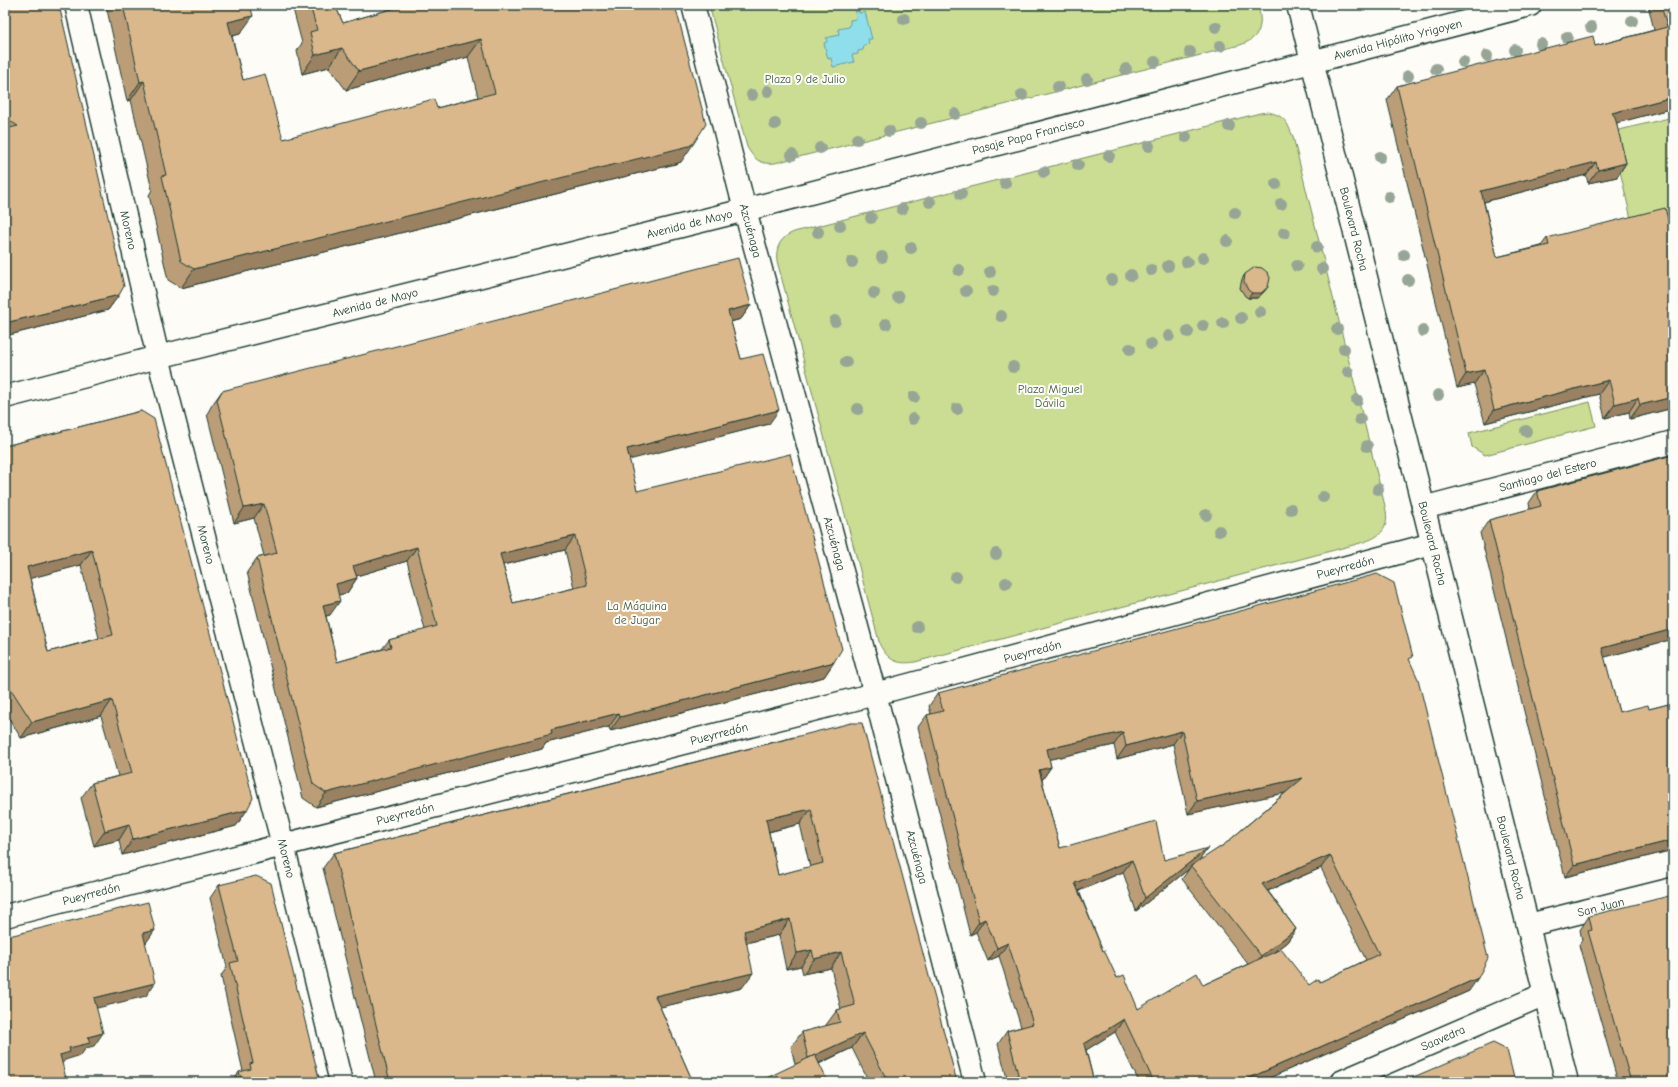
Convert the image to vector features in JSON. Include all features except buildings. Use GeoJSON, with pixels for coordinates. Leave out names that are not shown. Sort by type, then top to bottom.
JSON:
{"type":"FeatureCollection","features":[{"type":"Feature","properties":{"kind":"street","name":"Moreno"},"geometry":{"type":"LineString","coordinates":[[76,5],[158,357],[283,845],[340,1082]]}},
{"type":"Feature","properties":{"kind":"street","name":"Azcuénaga"},"geometry":{"type":"LineString","coordinates":[[693,5],[745,210],[875,694],[974,1082]]}},
{"type":"Feature","properties":{"kind":"street","name":"Boulevard Rocha"},"geometry":{"type":"LineString","coordinates":[[1298,5],[1567,1082]]}},
{"type":"Feature","properties":{"kind":"street","name":"Avenida Hipólito Yrigoyen"},"geometry":{"type":"LineString","coordinates":[[1312,62],[1530,5]]}},
{"type":"Feature","properties":{"kind":"street","name":"Pasaje Papa Francisco"},"geometry":{"type":"LineString","coordinates":[[745,210],[1312,62]]}},
{"type":"Feature","properties":{"kind":"street","name":"Avenida de Mayo"},"geometry":{"type":"LineString","coordinates":[[5,397],[158,357],[745,210]]}},
{"type":"Feature","properties":{"kind":"street","name":"Santiago del Estero"},"geometry":{"type":"LineString","coordinates":[[1423,508],[1673,442]]}},
{"type":"Feature","properties":{"kind":"street","name":"Pueyrredón"},"geometry":{"type":"LineString","coordinates":[[5,916],[875,694],[1432,544]]}},
{"type":"Feature","properties":{"kind":"street","name":"San Juan"},"geometry":{"type":"LineString","coordinates":[[1529,925],[1673,889]]}},
{"type":"Feature","properties":{"kind":"street","name":"Saavedra"},"geometry":{"type":"LineString","coordinates":[[1341,1082],[1545,994]]}},
{"type":"Feature","properties":{"kind":"green space","name":"Plaza 9 de Julio"},"geometry":{"type":"Polygon","coordinates":[[[709,5],[1258,5],[1260,12],[1260,25],[1259,30],[1252,39],[1240,45],[775,163],[765,163],[755,158],[747,147],[709,5]]]}},
{"type":"Feature","properties":{"kind":"green space","name":"Plaza Miguel Dávila"},"geometry":{"type":"Polygon","coordinates":[[[1268,112],[1278,115],[1285,120],[1293,137],[1385,506],[1386,522],[1382,532],[1365,542],[915,662],[903,663],[890,658],[880,645],[777,261],[777,251],[782,240],[794,232],[1268,112]]]}},
{"type":"Feature","properties":{"kind":"green space"},"geometry":{"type":"Polygon","coordinates":[[[1669,118],[1673,134],[1673,213],[1632,223],[1611,132],[1669,118]]]}},
{"type":"Feature","properties":{"kind":"green space"},"geometry":{"type":"Polygon","coordinates":[[[1590,402],[1596,426],[1485,455],[1472,447],[1469,433],[1590,402]]]}},
{"type":"Feature","properties":{"kind":"water"},"geometry":{"type":"Polygon","coordinates":[[[858,11],[859,13],[865,12],[872,39],[868,39],[869,44],[864,45],[863,50],[858,51],[858,54],[852,55],[854,62],[833,67],[831,58],[828,59],[824,43],[827,42],[826,38],[839,35],[838,29],[849,27],[850,20],[856,19],[855,12],[858,11]]]}},
{"type":"Feature","properties":{"kind":"park label","name":"La Máquina de Jugar"},"geometry":{"type":"Point","coordinates":[637,613]}}]}
